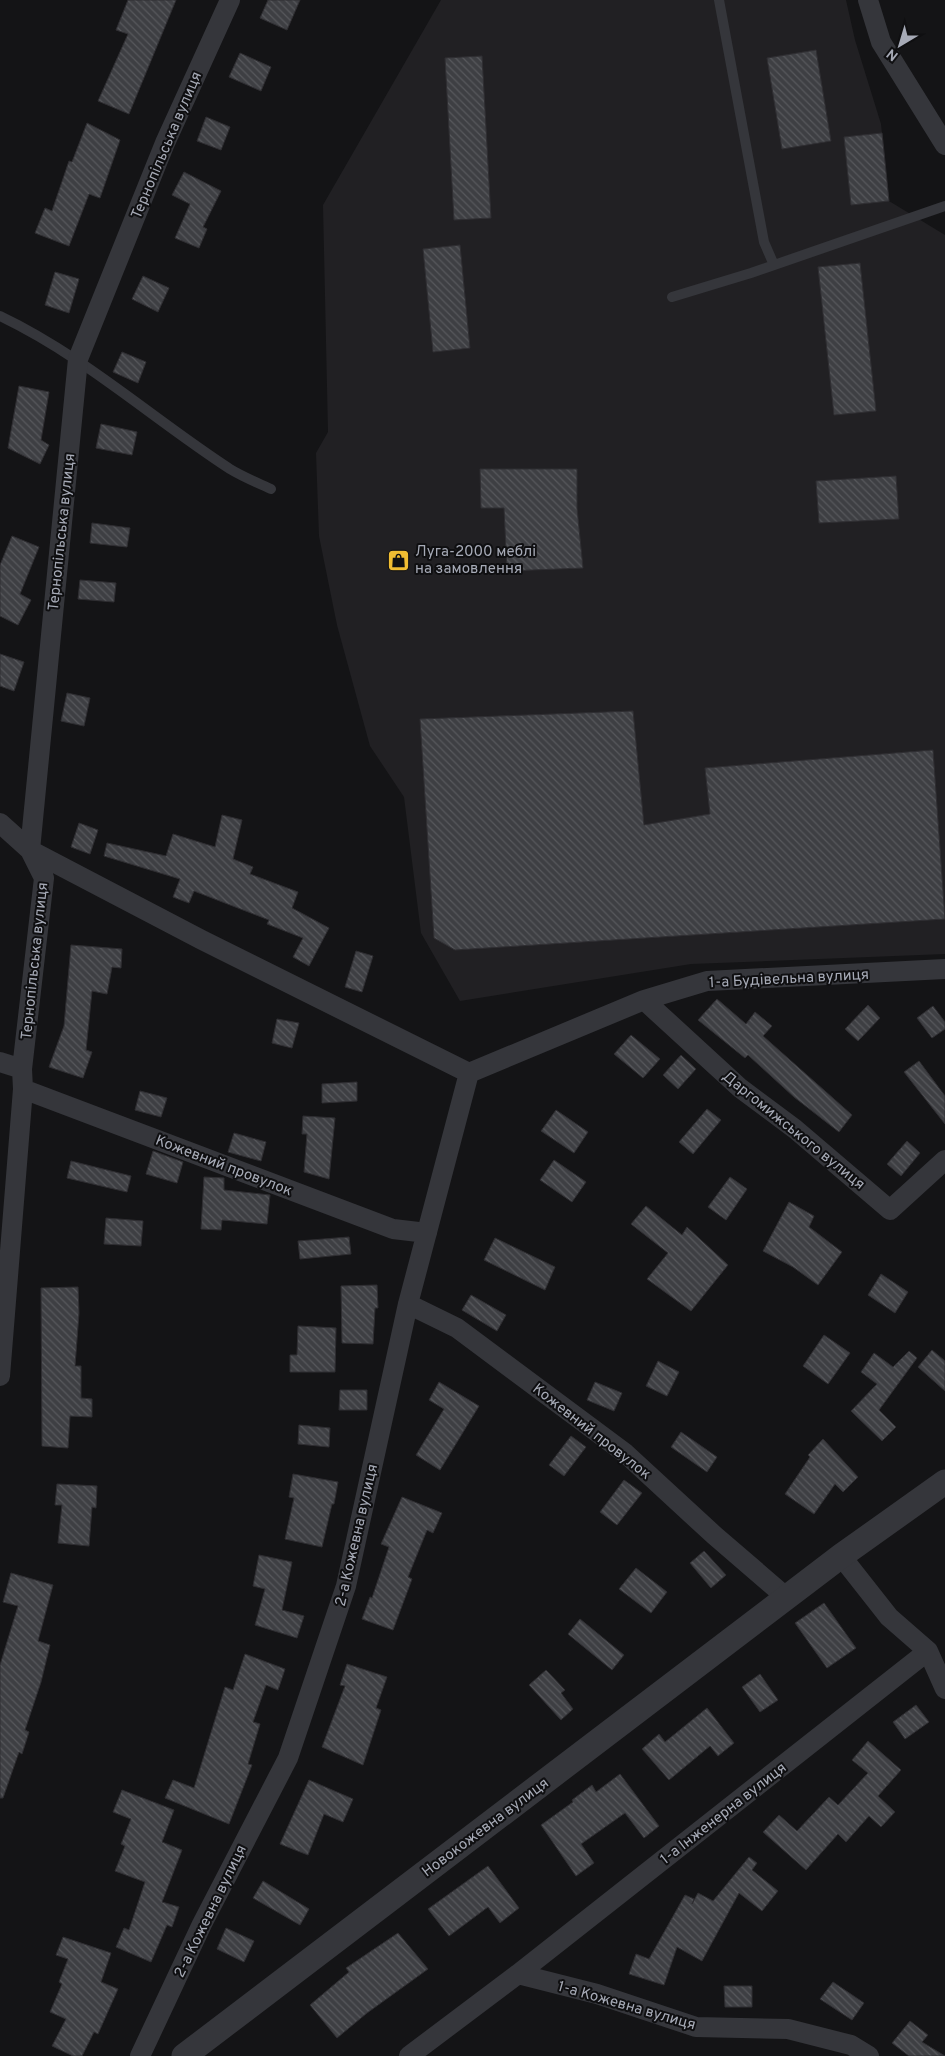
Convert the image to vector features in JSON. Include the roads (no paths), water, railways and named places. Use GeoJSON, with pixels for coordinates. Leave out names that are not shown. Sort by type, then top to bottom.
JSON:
{"type":"FeatureCollection","features":[{"type":"Feature","properties":{"kind":"street","name":"Тернопільська вулиця"},"geometry":{"type":"LineString","coordinates":[[0,1376],[23,1079],[44,878],[30,850],[78,359],[165,143],[230,0]]}},
{"type":"Feature","properties":{"kind":"street"},"geometry":{"type":"LineString","coordinates":[[868,0],[881,42],[945,145]]}},
{"type":"Feature","properties":{"kind":"street"},"geometry":{"type":"LineString","coordinates":[[0,823],[30,850],[202,940],[469,1073]]}},
{"type":"Feature","properties":{"kind":"street","name":"1-а Будівельна вулиця"},"geometry":{"type":"LineString","coordinates":[[469,1073],[644,1000],[707,981],[945,969]]}},
{"type":"Feature","properties":{"kind":"street","name":"Даргомижського вулиця"},"geometry":{"type":"LineString","coordinates":[[644,1000],[740,1088],[795,1129],[890,1210],[945,1160]]}},
{"type":"Feature","properties":{"kind":"street","name":"Кожевний провулок"},"geometry":{"type":"LineString","coordinates":[[0,1062],[23,1079],[394,1229],[427,1233]]}},
{"type":"Feature","properties":{"kind":"street","name":"2-а Кожевна вулиця"},"geometry":{"type":"LineString","coordinates":[[140,2056],[202,1924],[288,1758],[346,1586],[408,1304],[469,1073]]}},
{"type":"Feature","properties":{"kind":"street","name":"Кожевний провулок"},"geometry":{"type":"LineString","coordinates":[[408,1304],[457,1328],[625,1453],[786,1598]]}},
{"type":"Feature","properties":{"kind":"street"},"geometry":{"type":"LineString","coordinates":[[786,1598],[841,1556],[945,1482]]}},
{"type":"Feature","properties":{"kind":"street"},"geometry":{"type":"LineString","coordinates":[[841,1556],[888,1617],[928,1651],[945,1689]]}},
{"type":"Feature","properties":{"kind":"street","name":"Новокожевна вулиця"},"geometry":{"type":"LineString","coordinates":[[184,2056],[786,1598]]}},
{"type":"Feature","properties":{"kind":"street","name":"1-а Інженерна вулиця"},"geometry":{"type":"LineString","coordinates":[[518,1974],[928,1651]]}},
{"type":"Feature","properties":{"kind":"street"},"geometry":{"type":"LineString","coordinates":[[409,2056],[518,1974]]}},
{"type":"Feature","properties":{"kind":"street","name":"1-а Кожевна вулиця"},"geometry":{"type":"LineString","coordinates":[[518,1974],[597,1994],[696,2027],[788,2029],[851,2045],[870,2056]]}},
{"type":"Feature","properties":{"kind":"lane"},"geometry":{"type":"LineString","coordinates":[[719,0],[764,242],[774,266]]}},
{"type":"Feature","properties":{"kind":"lane"},"geometry":{"type":"LineString","coordinates":[[672,297],[774,266],[945,206]]}},
{"type":"Feature","properties":{"kind":"lane"},"geometry":{"type":"LineString","coordinates":[[0,316],[25,328],[78,359],[232,470],[271,489]]}},
{"type":"Feature","properties":{"kind":"place","name":"Луга-2000 меблі на замовлення"},"geometry":{"type":"Point","coordinates":[399,560]}}]}
